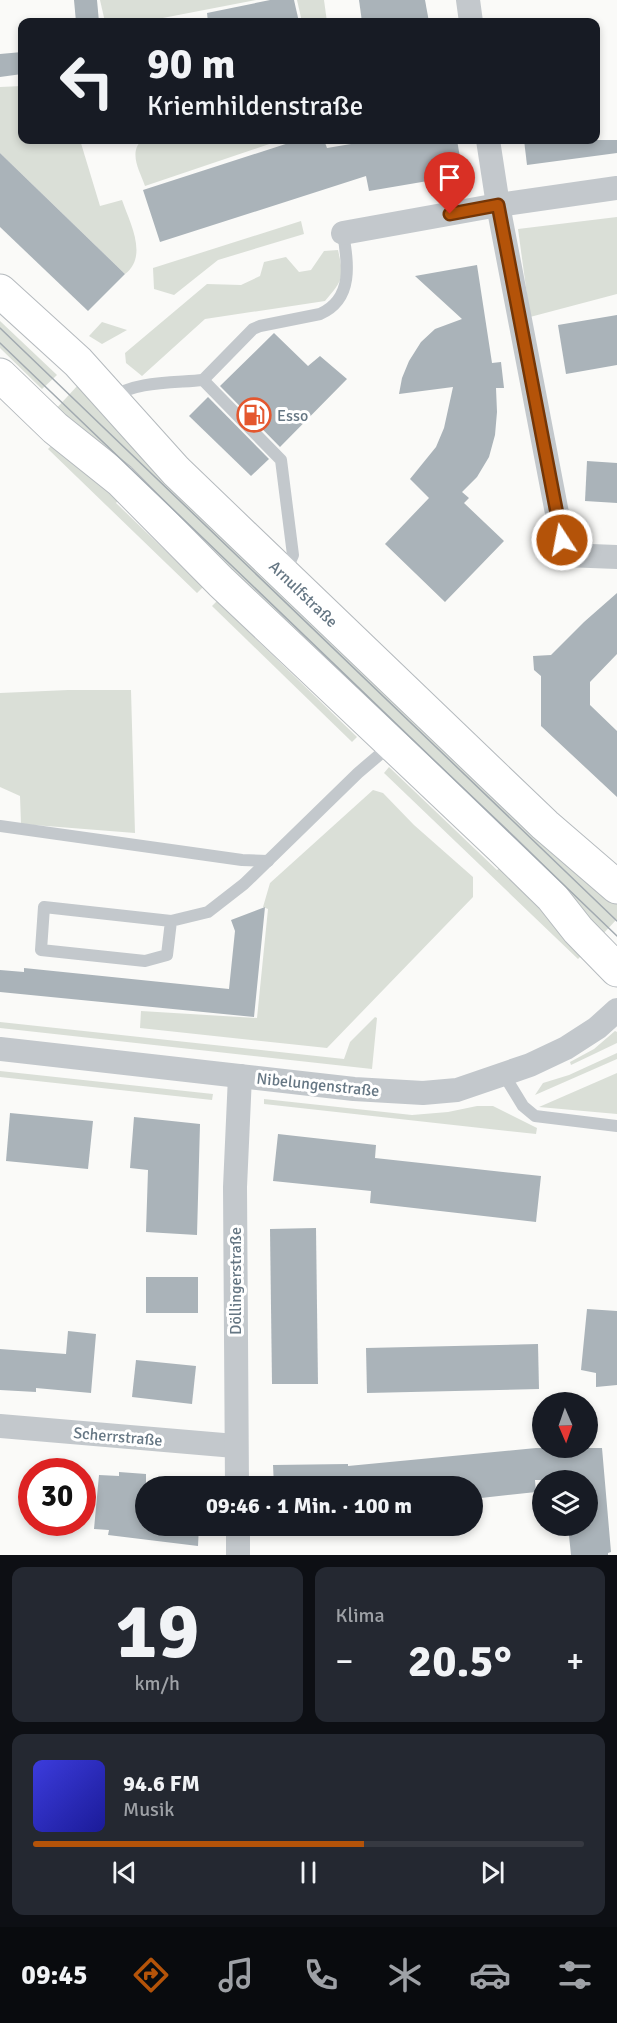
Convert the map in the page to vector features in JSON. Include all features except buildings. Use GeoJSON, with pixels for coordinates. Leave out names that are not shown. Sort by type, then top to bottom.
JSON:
{"type":"FeatureCollection","features":[{"type":"Feature","properties":{"kind":"main road","name":"Arnulfstraße"},"geometry":{"type":"LineString","coordinates":[[0,291],[78,362],[176,471],[544,825],[617,887]]}},
{"type":"Feature","properties":{"kind":"main road"},"geometry":{"type":"LineString","coordinates":[[0,375],[55,428],[120,480],[221,582],[552,897],[578,930],[617,970]]}},
{"type":"Feature","properties":{"kind":"street"},"geometry":{"type":"LineString","coordinates":[[468,0],[470,18]]}},
{"type":"Feature","properties":{"kind":"street"},"geometry":{"type":"LineString","coordinates":[[489,144],[498,205],[565,555],[617,557]]}},
{"type":"Feature","properties":{"kind":"street"},"geometry":{"type":"LineString","coordinates":[[343,233],[498,205],[617,188]]}},
{"type":"Feature","properties":{"kind":"street","name":"Nibelungenstraße"},"geometry":{"type":"LineString","coordinates":[[0,1049],[362,1089],[423,1093],[457,1090],[530,1065],[566,1048],[597,1028],[617,1010]]}},
{"type":"Feature","properties":{"kind":"street","name":"Döllingerstraße"},"geometry":{"type":"LineString","coordinates":[[236,1476],[235,1187],[240,1076]]}},
{"type":"Feature","properties":{"kind":"street","name":"Scherrstraße"},"geometry":{"type":"LineString","coordinates":[[0,1426],[235,1446]]}},
{"type":"Feature","properties":{"kind":"street"},"geometry":{"type":"LineString","coordinates":[[238,1536],[238,1555]]}},
{"type":"Feature","properties":{"kind":"lane"},"geometry":{"type":"LineString","coordinates":[[111,399],[122,390],[136,387],[204,380],[253,329],[329,310],[342,294],[347,276],[343,233]]}},
{"type":"Feature","properties":{"kind":"lane"},"geometry":{"type":"LineString","coordinates":[[204,380],[281,460],[293,555],[284,575]]}},
{"type":"Feature","properties":{"kind":"lane"},"geometry":{"type":"LineString","coordinates":[[171,921],[167,955],[146,962],[41,950],[44,907],[171,921],[208,912],[244,884],[358,772],[393,744]]}},
{"type":"Feature","properties":{"kind":"lane"},"geometry":{"type":"LineString","coordinates":[[0,826],[242,860],[268,861]]}},
{"type":"Feature","properties":{"kind":"lane"},"geometry":{"type":"LineString","coordinates":[[504,1075],[523,1106],[535,1116],[617,1126]]}},
{"type":"Feature","properties":{"kind":"shaded area"},"geometry":{"type":"Polygon","coordinates":[[[100,0],[256,0],[163,18],[104,18],[100,0]]]}},
{"type":"Feature","properties":{"kind":"shaded area"},"geometry":{"type":"Polygon","coordinates":[[[297,0],[324,0],[326,18],[301,18],[297,0]]]}},
{"type":"Feature","properties":{"kind":"shaded area"},"geometry":{"type":"Polygon","coordinates":[[[18,86],[18,144],[81,144],[100,206],[122,200],[135,238],[136,248],[136,258],[132,267],[125,274],[0,153],[0,87],[18,86]]]}},
{"type":"Feature","properties":{"kind":"shaded area"},"geometry":{"type":"Polygon","coordinates":[[[269,144],[145,186],[135,156],[138,145],[269,144]]]}},
{"type":"Feature","properties":{"kind":"shaded area"},"geometry":{"type":"Polygon","coordinates":[[[617,217],[617,294],[530,317],[518,229],[617,217]]]}},
{"type":"Feature","properties":{"kind":"shaded area"},"geometry":{"type":"Polygon","coordinates":[[[301,221],[304,234],[218,260],[174,295],[154,289],[153,268],[301,221]]]}},
{"type":"Feature","properties":{"kind":"shaded area"},"geometry":{"type":"Polygon","coordinates":[[[338,250],[341,277],[336,288],[325,301],[205,319],[142,376],[126,363],[125,353],[207,284],[241,285],[260,276],[264,262],[286,257],[299,272],[311,270],[324,251],[338,250]]]}},
{"type":"Feature","properties":{"kind":"shaded area"},"geometry":{"type":"Polygon","coordinates":[[[0,321],[57,375],[42,389],[0,348],[0,321]]]}},
{"type":"Feature","properties":{"kind":"shaded area"},"geometry":{"type":"Polygon","coordinates":[[[102,322],[127,330],[102,344],[89,336],[102,322]]]}},
{"type":"Feature","properties":{"kind":"shaded area"},"geometry":{"type":"Polygon","coordinates":[[[79,384],[617,902],[617,919],[602,935],[54,411],[79,384]]]}},
{"type":"Feature","properties":{"kind":"shaded area"},"geometry":{"type":"Polygon","coordinates":[[[54,443],[120,498],[116,503],[203,587],[197,593],[48,449],[54,443]]]}},
{"type":"Feature","properties":{"kind":"shaded area"},"geometry":{"type":"Polygon","coordinates":[[[217,601],[357,737],[352,742],[212,606],[217,601]]]}},
{"type":"Feature","properties":{"kind":"shaded area"},"geometry":{"type":"Polygon","coordinates":[[[131,690],[135,833],[21,824],[20,796],[0,787],[0,693],[131,690]]]}},
{"type":"Feature","properties":{"kind":"shaded area"},"geometry":{"type":"Polygon","coordinates":[[[389,767],[497,870],[501,867],[585,952],[578,959],[384,773],[389,767]]]}},
{"type":"Feature","properties":{"kind":"shaded area"},"geometry":{"type":"Polygon","coordinates":[[[373,790],[383,793],[414,825],[473,877],[473,897],[327,1048],[140,1028],[141,1011],[257,1018],[268,909],[263,907],[270,883],[373,790]]]}},
{"type":"Feature","properties":{"kind":"shaded area"},"geometry":{"type":"Polygon","coordinates":[[[375,1017],[377,1018],[372,1069],[0,1028],[0,1022],[344,1059],[350,1042],[375,1017]]]}},
{"type":"Feature","properties":{"kind":"shaded area"},"geometry":{"type":"Polygon","coordinates":[[[615,1031],[617,1032],[617,1043],[571,1065],[570,1062],[594,1049],[615,1031]]]}},
{"type":"Feature","properties":{"kind":"shaded area"},"geometry":{"type":"Polygon","coordinates":[[[617,1053],[617,1059],[535,1095],[543,1083],[569,1075],[617,1053]]]}},
{"type":"Feature","properties":{"kind":"shaded area"},"geometry":{"type":"Polygon","coordinates":[[[0,1071],[213,1094],[212,1100],[0,1077],[0,1071]]]}},
{"type":"Feature","properties":{"kind":"shaded area"},"geometry":{"type":"Polygon","coordinates":[[[617,1073],[617,1114],[539,1107],[617,1073]]]}},
{"type":"Feature","properties":{"kind":"shaded area"},"geometry":{"type":"Polygon","coordinates":[[[264,1099],[412,1115],[493,1106],[537,1128],[536,1134],[264,1104],[264,1099]]]}},
{"type":"Feature","properties":{"kind":"tram line"},"geometry":{"type":"LineString","coordinates":[[0,328],[617,921]]}},
{"type":"Feature","properties":{"kind":"tram line"},"geometry":{"type":"LineString","coordinates":[[0,343],[617,936]]}},
{"type":"Feature","properties":{"kind":"place","name":"Esso"},"geometry":{"type":"Point","coordinates":[254,415]}},
{"type":"Feature","properties":{"kind":"route"},"geometry":{"type":"LineString","coordinates":[[450,214],[498,205],[562,540]]}}]}
